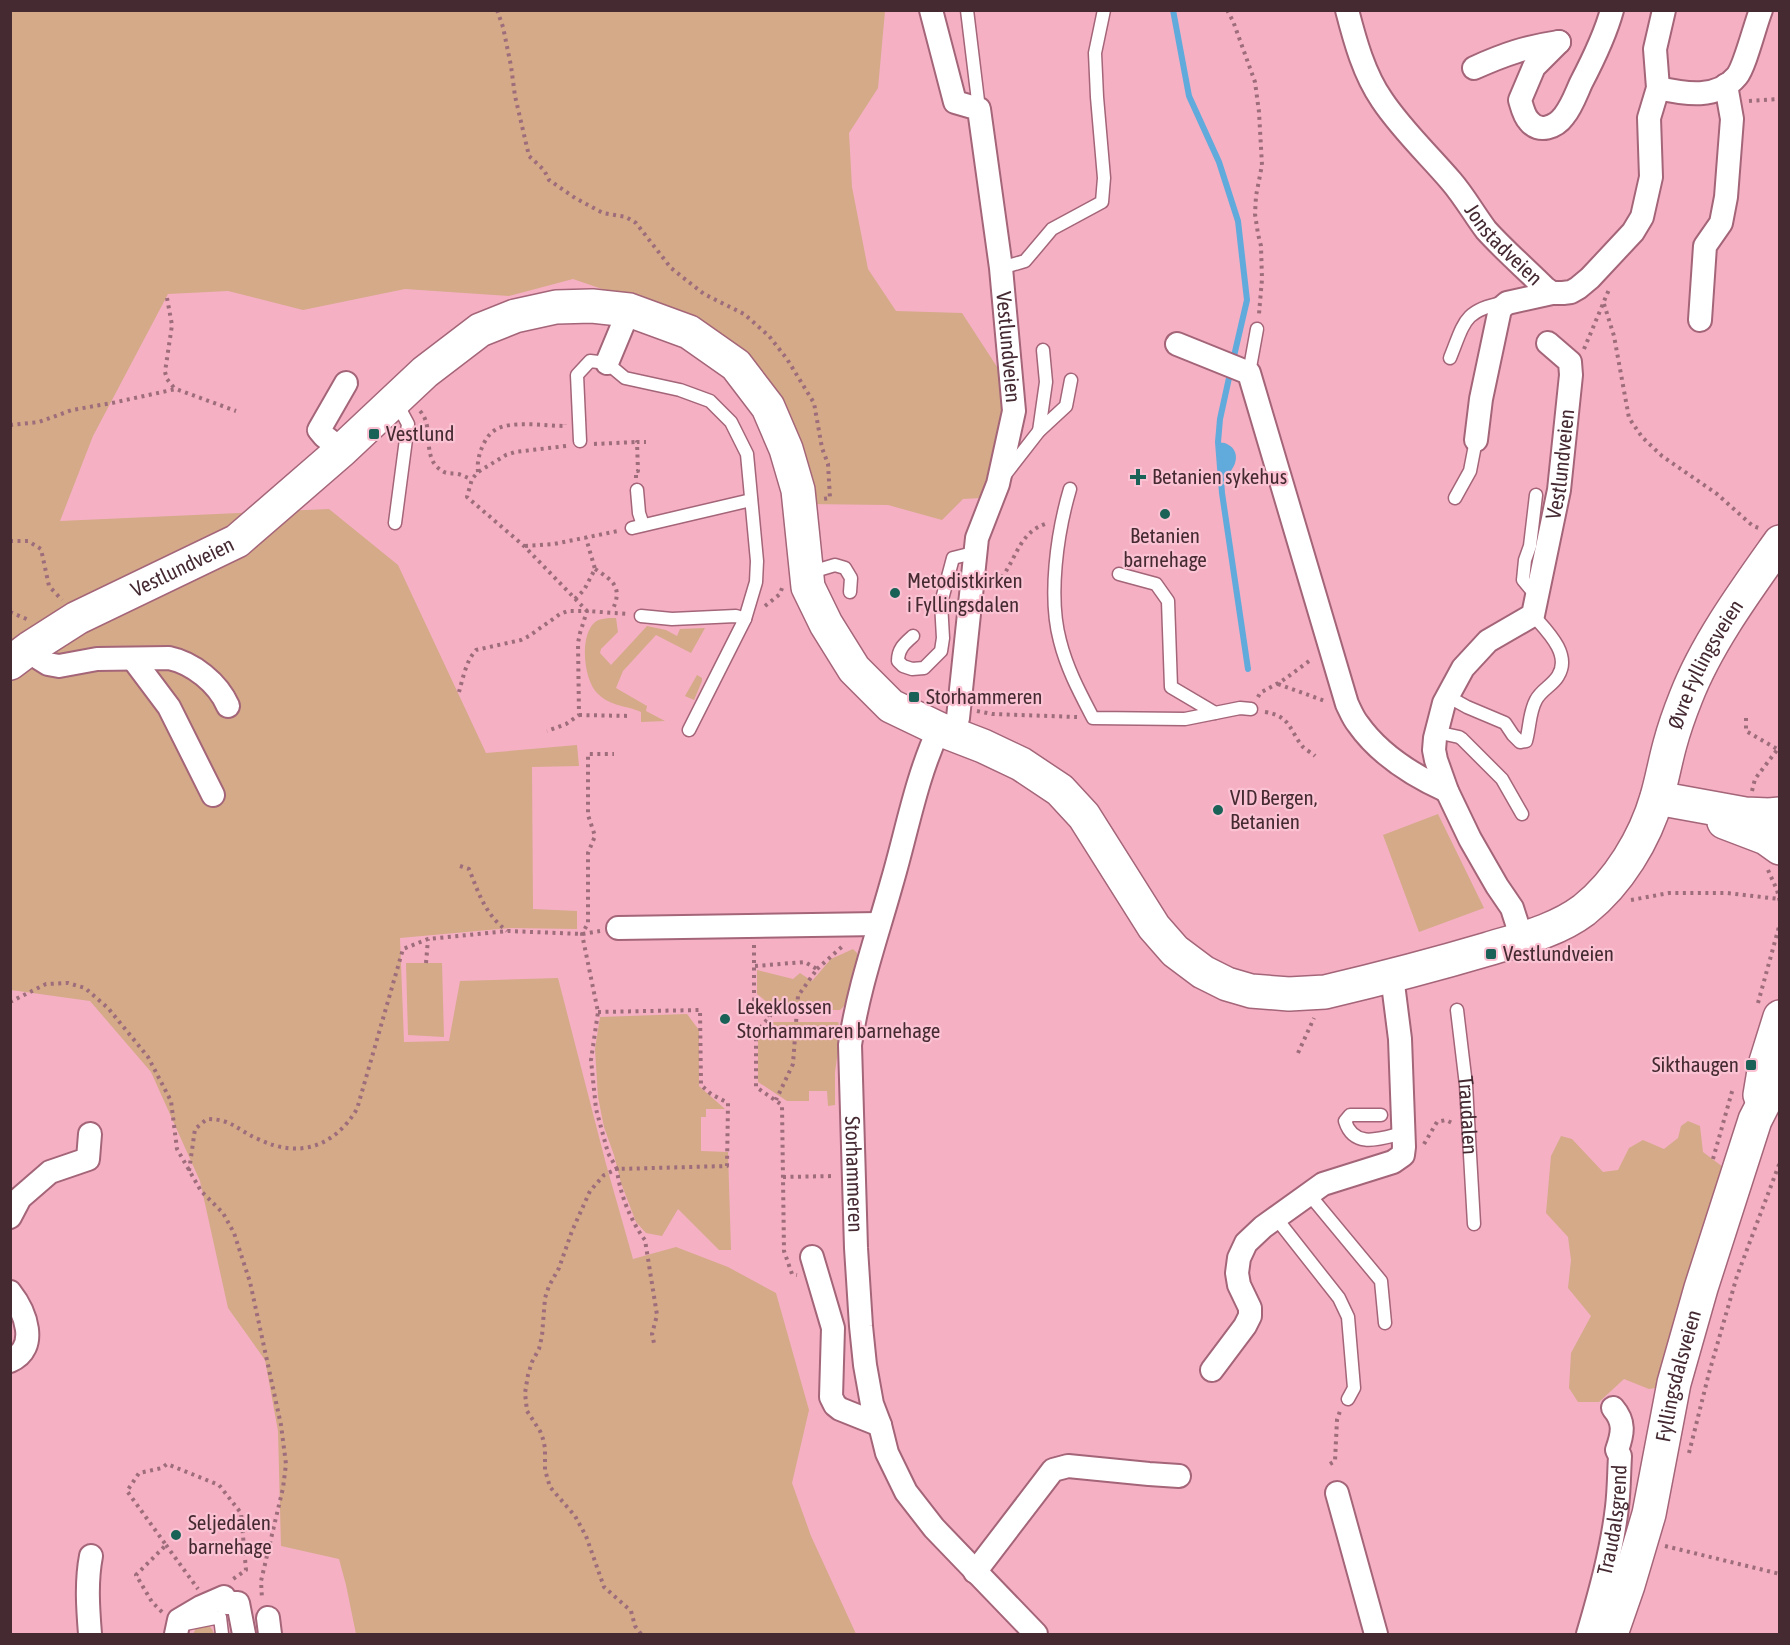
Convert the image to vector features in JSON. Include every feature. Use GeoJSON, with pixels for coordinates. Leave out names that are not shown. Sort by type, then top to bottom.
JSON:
{"type":"FeatureCollection","features":[{"type":"Feature","properties":{"kind":"main road","name":"Vestlundveien"},"geometry":{"type":"LineString","coordinates":[[20,655],[77,618],[237,541],[342,450],[425,372],[480,330],[515,316],[556,308],[592,306],[629,310],[689,332],[735,364],[768,407],[786,449],[798,490],[800,502],[795,578],[808,587],[826,624],[854,669],[891,705],[950,724],[982,746],[1021,764],[1060,790],[1084,816],[1154,927],[1174,951],[1203,972],[1227,984],[1251,991],[1289,994],[1325,992],[1428,967],[1522,939],[1559,925],[1583,910],[1602,894],[1623,867],[1667,800]]}},
{"type":"Feature","properties":{"kind":"main road","name":"Øvre Fyllingsveien"},"geometry":{"type":"LineString","coordinates":[[1667,800],[1670,745],[1686,696],[1771,536]]}},
{"type":"Feature","properties":{"kind":"main road"},"geometry":{"type":"LineString","coordinates":[[1667,800],[1744,814],[1779,814]]}},
{"type":"Feature","properties":{"kind":"main road"},"geometry":{"type":"LineString","coordinates":[[1667,800],[1741,827],[1766,838],[1779,848]]}},
{"type":"Feature","properties":{"kind":"main road","name":"Fyllingsdalsveien"},"geometry":{"type":"LineString","coordinates":[[1611,1635],[1651,1552],[1649,1514],[1681,1353],[1755,1120],[1765,1065],[1779,1017]]}},
{"type":"Feature","properties":{"kind":"main road","name":"Fyllingsdalsveien"},"geometry":{"type":"LineString","coordinates":[[1755,1120],[1779,1071]]}},
{"type":"Feature","properties":{"kind":"street"},"geometry":{"type":"LineString","coordinates":[[931,10],[955,102],[979,109]]}},
{"type":"Feature","properties":{"kind":"street","name":"Jonstadveien"},"geometry":{"type":"LineString","coordinates":[[1347,10],[1359,51],[1381,99],[1426,155],[1451,181],[1486,229],[1552,293],[1571,292],[1590,279],[1633,232],[1642,217],[1651,177],[1649,118],[1658,88]]}},
{"type":"Feature","properties":{"kind":"street"},"geometry":{"type":"LineString","coordinates":[[1474,68],[1530,46],[1559,42],[1534,67],[1520,100],[1528,121],[1534,126],[1543,128],[1556,124],[1564,117],[1588,71],[1612,10]]}},
{"type":"Feature","properties":{"kind":"street"},"geometry":{"type":"LineString","coordinates":[[1664,10],[1655,49],[1658,88],[1688,94],[1711,92],[1728,94]]}},
{"type":"Feature","properties":{"kind":"street"},"geometry":{"type":"LineString","coordinates":[[1700,320],[1705,246],[1721,223],[1726,197],[1732,119],[1728,94],[1738,75],[1761,10]]}},
{"type":"Feature","properties":{"kind":"street","name":"Vestlundveien"},"geometry":{"type":"LineString","coordinates":[[950,724],[970,610],[977,538],[998,484],[1014,411],[1001,268],[979,109]]}},
{"type":"Feature","properties":{"kind":"street"},"geometry":{"type":"LineString","coordinates":[[1476,440],[1481,399],[1500,309],[1507,303],[1552,293]]}},
{"type":"Feature","properties":{"kind":"street"},"geometry":{"type":"LineString","coordinates":[[607,363],[629,310]]}},
{"type":"Feature","properties":{"kind":"street"},"geometry":{"type":"LineString","coordinates":[[1548,343],[1570,362]]}},
{"type":"Feature","properties":{"kind":"street"},"geometry":{"type":"LineString","coordinates":[[1177,344],[1249,373],[1350,709],[1358,724],[1388,756],[1447,791]]}},
{"type":"Feature","properties":{"kind":"street","name":"Vestlundveien"},"geometry":{"type":"LineString","coordinates":[[1535,604],[1559,490],[1570,384],[1570,362]]}},
{"type":"Feature","properties":{"kind":"street"},"geometry":{"type":"LineString","coordinates":[[342,450],[319,430],[346,383]]}},
{"type":"Feature","properties":{"kind":"street"},"geometry":{"type":"LineString","coordinates":[[1522,939],[1512,908],[1470,839],[1447,791],[1434,750],[1442,709],[1463,668],[1488,641],[1535,604]]}},
{"type":"Feature","properties":{"kind":"street"},"geometry":{"type":"LineString","coordinates":[[20,655],[59,666],[96,659],[169,658],[178,660],[190,665],[210,681],[224,697],[228,706]]}},
{"type":"Feature","properties":{"kind":"street"},"geometry":{"type":"LineString","coordinates":[[133,659],[170,707],[213,795]]}},
{"type":"Feature","properties":{"kind":"street","name":"Storhammeren"},"geometry":{"type":"LineString","coordinates":[[950,724],[918,784],[855,1013],[850,1045],[857,1259],[865,1365],[872,1404],[893,1467],[906,1492],[934,1528],[1036,1635]]}},
{"type":"Feature","properties":{"kind":"street"},"geometry":{"type":"LineString","coordinates":[[618,928],[879,924]]}},
{"type":"Feature","properties":{"kind":"street"},"geometry":{"type":"LineString","coordinates":[[1212,1370],[1250,1316],[1250,1308],[1239,1285],[1237,1273],[1239,1258],[1246,1243],[1263,1227],[1323,1184],[1400,1158],[1403,1142],[1400,1039],[1392,976]]}},
{"type":"Feature","properties":{"kind":"street"},"geometry":{"type":"LineString","coordinates":[[10,1217],[20,1198],[50,1172],[88,1159],[90,1134]]}},
{"type":"Feature","properties":{"kind":"street"},"geometry":{"type":"LineString","coordinates":[[812,1257],[833,1328],[831,1397],[840,1409],[880,1425]]}},
{"type":"Feature","properties":{"kind":"street"},"geometry":{"type":"LineString","coordinates":[[10,1292],[25,1316],[28,1332],[22,1353],[10,1361]]}},
{"type":"Feature","properties":{"kind":"street","name":"Traudalsgrend"},"geometry":{"type":"LineString","coordinates":[[1588,1635],[1617,1508],[1620,1456],[1617,1450],[1622,1436],[1620,1417],[1613,1408]]}},
{"type":"Feature","properties":{"kind":"street"},"geometry":{"type":"LineString","coordinates":[[975,1572],[1053,1470],[1068,1466],[1179,1476]]}},
{"type":"Feature","properties":{"kind":"street"},"geometry":{"type":"LineString","coordinates":[[1337,1493],[1376,1635]]}},
{"type":"Feature","properties":{"kind":"street"},"geometry":{"type":"LineString","coordinates":[[90,1635],[88,1596],[91,1556]]}},
{"type":"Feature","properties":{"kind":"street"},"geometry":{"type":"LineString","coordinates":[[180,1631],[179,1620],[224,1597],[227,1603],[238,1603],[244,1635]]}},
{"type":"Feature","properties":{"kind":"lane"},"geometry":{"type":"LineString","coordinates":[[939,41],[942,10]]}},
{"type":"Feature","properties":{"kind":"lane"},"geometry":{"type":"LineString","coordinates":[[967,10],[979,109]]}},
{"type":"Feature","properties":{"kind":"lane"},"geometry":{"type":"LineString","coordinates":[[1001,268],[1025,261],[1052,229],[1102,202],[1104,178],[1096,97],[1095,54],[1104,10]]}},
{"type":"Feature","properties":{"kind":"lane"},"geometry":{"type":"LineString","coordinates":[[1450,358],[1465,323],[1472,314],[1490,306],[1507,303]]}},
{"type":"Feature","properties":{"kind":"lane"},"geometry":{"type":"LineString","coordinates":[[1249,373],[1257,329]]}},
{"type":"Feature","properties":{"kind":"lane"},"geometry":{"type":"LineString","coordinates":[[1039,431],[1046,382],[1043,350]]}},
{"type":"Feature","properties":{"kind":"lane"},"geometry":{"type":"LineString","coordinates":[[575,443],[577,375],[590,361],[607,363],[625,378],[680,390],[710,402],[731,422],[747,454],[757,561],[756,582],[745,618],[689,730]]}},
{"type":"Feature","properties":{"kind":"lane"},"geometry":{"type":"LineString","coordinates":[[998,484],[1039,431],[1066,406],[1071,380]]}},
{"type":"Feature","properties":{"kind":"lane"},"geometry":{"type":"LineString","coordinates":[[395,523],[408,424],[400,410],[398,397]]}},
{"type":"Feature","properties":{"kind":"lane"},"geometry":{"type":"LineString","coordinates":[[1455,498],[1470,471],[1476,440]]}},
{"type":"Feature","properties":{"kind":"lane"},"geometry":{"type":"LineString","coordinates":[[1070,489],[1061,519],[1054,586],[1059,640],[1075,684],[1093,718],[1185,719],[1240,708],[1251,709]]}},
{"type":"Feature","properties":{"kind":"lane"},"geometry":{"type":"LineString","coordinates":[[637,490],[638,527],[752,500]]}},
{"type":"Feature","properties":{"kind":"lane","name":"Vestlundveien"},"geometry":{"type":"LineString","coordinates":[[1449,697],[1505,723],[1520,741],[1526,741],[1531,711],[1537,698],[1560,674],[1561,654],[1535,604],[1533,592],[1523,580],[1536,495]]}},
{"type":"Feature","properties":{"kind":"lane"},"geometry":{"type":"LineString","coordinates":[[913,636],[902,645],[898,661],[903,666],[912,669],[924,668],[941,651],[943,638],[941,603],[953,558],[965,555],[975,557]]}},
{"type":"Feature","properties":{"kind":"lane"},"geometry":{"type":"LineString","coordinates":[[795,578],[835,565],[845,567],[851,578],[850,592]]}},
{"type":"Feature","properties":{"kind":"lane"},"geometry":{"type":"LineString","coordinates":[[1119,574],[1156,584],[1168,601],[1171,687],[1215,712]]}},
{"type":"Feature","properties":{"kind":"lane"},"geometry":{"type":"LineString","coordinates":[[641,616],[672,620],[736,616],[745,618]]}},
{"type":"Feature","properties":{"kind":"lane"},"geometry":{"type":"LineString","coordinates":[[1436,732],[1460,737],[1502,779],[1522,814]]}},
{"type":"Feature","properties":{"kind":"lane","name":"Traudalen"},"geometry":{"type":"LineString","coordinates":[[1457,1010],[1464,1063],[1474,1224]]}},
{"type":"Feature","properties":{"kind":"lane"},"geometry":{"type":"LineString","coordinates":[[1381,1115],[1350,1115],[1346,1121],[1351,1132],[1357,1137],[1371,1141],[1403,1142]]}},
{"type":"Feature","properties":{"kind":"lane"},"geometry":{"type":"LineString","coordinates":[[1308,1193],[1380,1281],[1385,1323]]}},
{"type":"Feature","properties":{"kind":"lane"},"geometry":{"type":"LineString","coordinates":[[1276,1218],[1339,1298],[1347,1317],[1354,1388],[1348,1399]]}},
{"type":"Feature","properties":{"kind":"lane"},"geometry":{"type":"LineString","coordinates":[[180,1631],[183,1625],[220,1617],[222,1635]]}},
{"type":"Feature","properties":{"kind":"path"},"geometry":{"type":"LineString","coordinates":[[497,10],[503,27],[515,96],[529,156],[544,170],[549,180],[574,198],[603,213],[626,217],[636,223],[671,268],[704,294],[744,315],[769,336],[787,359],[814,403],[822,448],[828,464],[830,498],[800,502]]}},
{"type":"Feature","properties":{"kind":"path"},"geometry":{"type":"LineString","coordinates":[[1227,10],[1255,82],[1259,112],[1262,165],[1255,214],[1262,246],[1262,279],[1257,329]]}},
{"type":"Feature","properties":{"kind":"path"},"geometry":{"type":"LineString","coordinates":[[1728,94],[1779,99]]}},
{"type":"Feature","properties":{"kind":"path"},"geometry":{"type":"LineString","coordinates":[[1570,362],[1583,350],[1611,284]]}},
{"type":"Feature","properties":{"kind":"path"},"geometry":{"type":"LineString","coordinates":[[167,298],[172,325],[165,372],[167,379],[176,389],[236,411]]}},
{"type":"Feature","properties":{"kind":"path"},"geometry":{"type":"LineString","coordinates":[[1604,304],[1614,336],[1629,418],[1642,437],[1662,456],[1717,494],[1753,526],[1771,536]]}},
{"type":"Feature","properties":{"kind":"path"},"geometry":{"type":"LineString","coordinates":[[10,425],[39,422],[72,410],[176,389]]}},
{"type":"Feature","properties":{"kind":"path"},"geometry":{"type":"LineString","coordinates":[[398,397],[423,414],[428,431],[430,456],[436,466],[448,473],[472,479]]}},
{"type":"Feature","properties":{"kind":"path"},"geometry":{"type":"LineString","coordinates":[[478,472],[480,452],[487,437],[493,431],[513,425],[565,426],[565,416]]}},
{"type":"Feature","properties":{"kind":"path"},"geometry":{"type":"LineString","coordinates":[[637,442],[637,490]]}},
{"type":"Feature","properties":{"kind":"path"},"geometry":{"type":"LineString","coordinates":[[593,444],[646,442]]}},
{"type":"Feature","properties":{"kind":"path"},"geometry":{"type":"LineString","coordinates":[[575,443],[506,455],[478,472],[472,479],[468,497],[524,546],[587,611]]}},
{"type":"Feature","properties":{"kind":"path"},"geometry":{"type":"LineString","coordinates":[[970,610],[1002,577],[1022,540],[1039,525],[1061,519]]}},
{"type":"Feature","properties":{"kind":"path"},"geometry":{"type":"LineString","coordinates":[[524,546],[554,544],[638,527]]}},
{"type":"Feature","properties":{"kind":"path"},"geometry":{"type":"LineString","coordinates":[[586,538],[595,569],[615,585],[617,602],[612,612]]}},
{"type":"Feature","properties":{"kind":"path"},"geometry":{"type":"LineString","coordinates":[[10,541],[28,541],[41,549],[49,586],[77,618]]}},
{"type":"Feature","properties":{"kind":"path"},"geometry":{"type":"LineString","coordinates":[[575,599],[584,590],[595,569]]}},
{"type":"Feature","properties":{"kind":"path"},"geometry":{"type":"LineString","coordinates":[[765,606],[795,578]]}},
{"type":"Feature","properties":{"kind":"path"},"geometry":{"type":"LineString","coordinates":[[579,715],[578,643],[587,611]]}},
{"type":"Feature","properties":{"kind":"path"},"geometry":{"type":"LineString","coordinates":[[459,692],[471,656],[477,650],[521,640],[560,614],[587,611],[641,616]]}},
{"type":"Feature","properties":{"kind":"path"},"geometry":{"type":"LineString","coordinates":[[1315,756],[1303,747],[1286,721],[1276,714],[1251,709],[1260,693],[1278,684],[1330,646]]}},
{"type":"Feature","properties":{"kind":"path"},"geometry":{"type":"LineString","coordinates":[[1278,684],[1350,709]]}},
{"type":"Feature","properties":{"kind":"path"},"geometry":{"type":"LineString","coordinates":[[950,724],[992,714],[1093,718]]}},
{"type":"Feature","properties":{"kind":"path"},"geometry":{"type":"LineString","coordinates":[[547,731],[566,724],[579,715],[631,716]]}},
{"type":"Feature","properties":{"kind":"path"},"geometry":{"type":"LineString","coordinates":[[1746,718],[1746,731],[1778,748],[1755,779],[1749,798]]}},
{"type":"Feature","properties":{"kind":"path"},"geometry":{"type":"LineString","coordinates":[[614,754],[588,754],[588,815],[595,837],[588,853],[588,922],[582,934],[598,1012],[591,1060],[596,1109],[608,1153],[617,1169],[619,1187],[639,1233],[645,1240],[657,1314],[652,1334],[654,1343]]}},
{"type":"Feature","properties":{"kind":"path"},"geometry":{"type":"LineString","coordinates":[[460,866],[469,869],[479,896],[494,921],[508,931]]}},
{"type":"Feature","properties":{"kind":"path"},"geometry":{"type":"LineString","coordinates":[[1602,894],[1614,904],[1669,893],[1727,892],[1779,899]]}},
{"type":"Feature","properties":{"kind":"path"},"geometry":{"type":"LineString","coordinates":[[753,926],[754,1000],[770,1016],[756,1033],[756,1087],[782,1106],[784,1251],[792,1274],[818,1280]]}},
{"type":"Feature","properties":{"kind":"path"},"geometry":{"type":"LineString","coordinates":[[189,1172],[195,1129],[207,1119],[220,1119],[235,1125],[256,1139],[286,1148],[313,1147],[330,1140],[349,1124],[357,1109],[403,949],[428,939],[508,931],[582,934],[618,928]]}},
{"type":"Feature","properties":{"kind":"path"},"geometry":{"type":"LineString","coordinates":[[426,963],[428,939]]}},
{"type":"Feature","properties":{"kind":"path"},"geometry":{"type":"LineString","coordinates":[[755,966],[805,962],[817,969],[798,996],[793,1064],[776,1100]]}},
{"type":"Feature","properties":{"kind":"path"},"geometry":{"type":"LineString","coordinates":[[10,1002],[46,984],[68,983],[85,988],[108,1008],[148,1057],[171,1101],[177,1149],[201,1191],[223,1213],[234,1233],[250,1282],[281,1425],[286,1464],[283,1488],[261,1581],[263,1614],[269,1626]]}},
{"type":"Feature","properties":{"kind":"path"},"geometry":{"type":"LineString","coordinates":[[1298,1053],[1325,992]]}},
{"type":"Feature","properties":{"kind":"path"},"geometry":{"type":"LineString","coordinates":[[598,1012],[700,1010],[701,1085],[711,1094],[728,1103],[728,1166],[617,1169],[604,1175],[590,1191],[545,1298],[542,1336],[528,1375],[525,1393],[527,1411],[543,1439],[545,1470],[550,1487],[575,1516],[586,1536],[604,1587],[631,1611],[635,1626],[641,1635]]}},
{"type":"Feature","properties":{"kind":"path"},"geometry":{"type":"LineString","coordinates":[[1403,1142],[1419,1150],[1439,1121],[1446,1120],[1463,1128],[1469,1128]]}},
{"type":"Feature","properties":{"kind":"path"},"geometry":{"type":"LineString","coordinates":[[1688,1455],[1737,1276],[1779,1162]]}},
{"type":"Feature","properties":{"kind":"path"},"geometry":{"type":"LineString","coordinates":[[783,1177],[854,1176]]}},
{"type":"Feature","properties":{"kind":"path"},"geometry":{"type":"LineString","coordinates":[[1330,1464],[1335,1461],[1337,1420],[1348,1399]]}},
{"type":"Feature","properties":{"kind":"path"},"geometry":{"type":"LineString","coordinates":[[203,1596],[128,1491],[139,1473],[162,1468],[167,1464],[219,1485],[241,1513],[246,1570],[230,1582]]}},
{"type":"Feature","properties":{"kind":"path"},"geometry":{"type":"LineString","coordinates":[[166,1545],[136,1575],[152,1602],[180,1631]]}},
{"type":"Feature","properties":{"kind":"path"},"geometry":{"type":"LineString","coordinates":[[1651,1552],[1779,1574]]}},
{"type":"Feature","properties":{"kind":"shaded area"},"geometry":{"type":"Polygon","coordinates":[[[10,11],[885,11],[878,88],[849,133],[852,187],[868,269],[896,311],[962,313],[1003,376],[1004,456],[998,497],[963,499],[942,520],[888,505],[807,504],[779,400],[672,313],[573,279],[509,296],[405,289],[303,310],[228,291],[168,294],[93,436],[60,521],[329,509],[398,565],[486,753],[577,745],[579,766],[532,767],[533,909],[577,911],[577,929],[511,928],[400,938],[404,1042],[449,1041],[460,981],[558,978],[633,1259],[676,1247],[728,1267],[776,1293],[809,1410],[792,1483],[811,1536],[856,1634],[356,1634],[339,1559],[281,1546],[278,1431],[265,1360],[228,1308],[200,1181],[151,1072],[90,1001],[11,990],[10,11]]]}},
{"type":"Feature","properties":{"kind":"shaded area"},"geometry":{"type":"Polygon","coordinates":[[[616,618],[618,632],[601,649],[600,653],[611,665],[647,626],[666,630],[677,636],[680,629],[705,628],[691,653],[656,635],[623,671],[616,688],[647,706],[646,711],[665,721],[641,722],[641,712],[608,701],[598,694],[589,680],[585,649],[589,630],[596,621],[616,618]]]}},
{"type":"Feature","properties":{"kind":"shaded area"},"geometry":{"type":"Polygon","coordinates":[[[697,675],[702,678],[702,681],[694,700],[685,696],[697,675]]]}},
{"type":"Feature","properties":{"kind":"shaded area"},"geometry":{"type":"Polygon","coordinates":[[[1438,814],[1484,908],[1419,932],[1383,835],[1438,814]]]}},
{"type":"Feature","properties":{"kind":"shaded area"},"geometry":{"type":"Polygon","coordinates":[[[853,949],[858,959],[847,1003],[840,1010],[777,1010],[757,994],[757,970],[793,979],[800,973],[812,981],[831,959],[853,949]]]}},
{"type":"Feature","properties":{"kind":"shaded area"},"geometry":{"type":"Polygon","coordinates":[[[406,963],[442,963],[444,1037],[408,1035],[406,963]]]}},
{"type":"Feature","properties":{"kind":"shaded area"},"geometry":{"type":"Polygon","coordinates":[[[687,1014],[699,1030],[699,1086],[725,1109],[706,1109],[706,1117],[701,1117],[701,1151],[728,1152],[731,1250],[719,1250],[678,1209],[662,1236],[646,1233],[636,1222],[621,1183],[604,1127],[598,1097],[595,1049],[600,1017],[687,1014]]]}},
{"type":"Feature","properties":{"kind":"shaded area"},"geometry":{"type":"Polygon","coordinates":[[[773,1022],[838,1022],[841,1029],[835,1072],[835,1105],[828,1106],[827,1091],[809,1091],[809,1101],[787,1101],[758,1082],[758,1036],[773,1022]]]}},
{"type":"Feature","properties":{"kind":"shaded area"},"geometry":{"type":"Polygon","coordinates":[[[1688,1121],[1700,1126],[1703,1152],[1723,1167],[1656,1388],[1649,1389],[1624,1379],[1599,1402],[1578,1402],[1569,1388],[1571,1353],[1591,1316],[1568,1288],[1571,1260],[1568,1237],[1546,1213],[1551,1156],[1561,1136],[1572,1139],[1603,1172],[1618,1170],[1629,1148],[1643,1140],[1664,1149],[1678,1138],[1681,1126],[1688,1121]]]}},
{"type":"Feature","properties":{"kind":"shaded area"},"geometry":{"type":"Polygon","coordinates":[[[207,1624],[214,1634],[193,1634],[197,1626],[207,1624]]]}},
{"type":"Feature","properties":{"kind":"water"},"geometry":{"type":"Polygon","coordinates":[[[1218,442],[1226,443],[1232,448],[1236,457],[1233,468],[1221,478],[1218,442]]]}},
{"type":"Feature","properties":{"kind":"waterway"},"geometry":{"type":"LineString","coordinates":[[1173,10],[1189,96],[1219,162],[1238,221],[1247,300],[1234,356]]}},
{"type":"Feature","properties":{"kind":"waterway"},"geometry":{"type":"LineString","coordinates":[[1229,378],[1220,419],[1218,442],[1222,493],[1248,669]]}},
{"type":"Feature","properties":{"kind":"place","name":"Vestlund"},"geometry":{"type":"Point","coordinates":[374,434]}},
{"type":"Feature","properties":{"kind":"place","name":"Betanien sykehus"},"geometry":{"type":"Point","coordinates":[1138,477]}},
{"type":"Feature","properties":{"kind":"place","name":"Betanien barnehage"},"geometry":{"type":"Point","coordinates":[1165,514]}},
{"type":"Feature","properties":{"kind":"place","name":"Metodistkirken i Fyllingsdalen"},"geometry":{"type":"Point","coordinates":[895,593]}},
{"type":"Feature","properties":{"kind":"place","name":"Storhammeren"},"geometry":{"type":"Point","coordinates":[914,697]}},
{"type":"Feature","properties":{"kind":"place","name":"VID Bergen, Betanien"},"geometry":{"type":"Point","coordinates":[1218,810]}},
{"type":"Feature","properties":{"kind":"place","name":"Vestlundveien"},"geometry":{"type":"Point","coordinates":[1491,954]}},
{"type":"Feature","properties":{"kind":"place","name":"Lekeklossen Storhammaren barnehage"},"geometry":{"type":"Point","coordinates":[725,1019]}},
{"type":"Feature","properties":{"kind":"place","name":"Sikthaugen"},"geometry":{"type":"Point","coordinates":[1751,1065]}},
{"type":"Feature","properties":{"kind":"place","name":"Seljedalen barnehage"},"geometry":{"type":"Point","coordinates":[176,1535]}}]}
